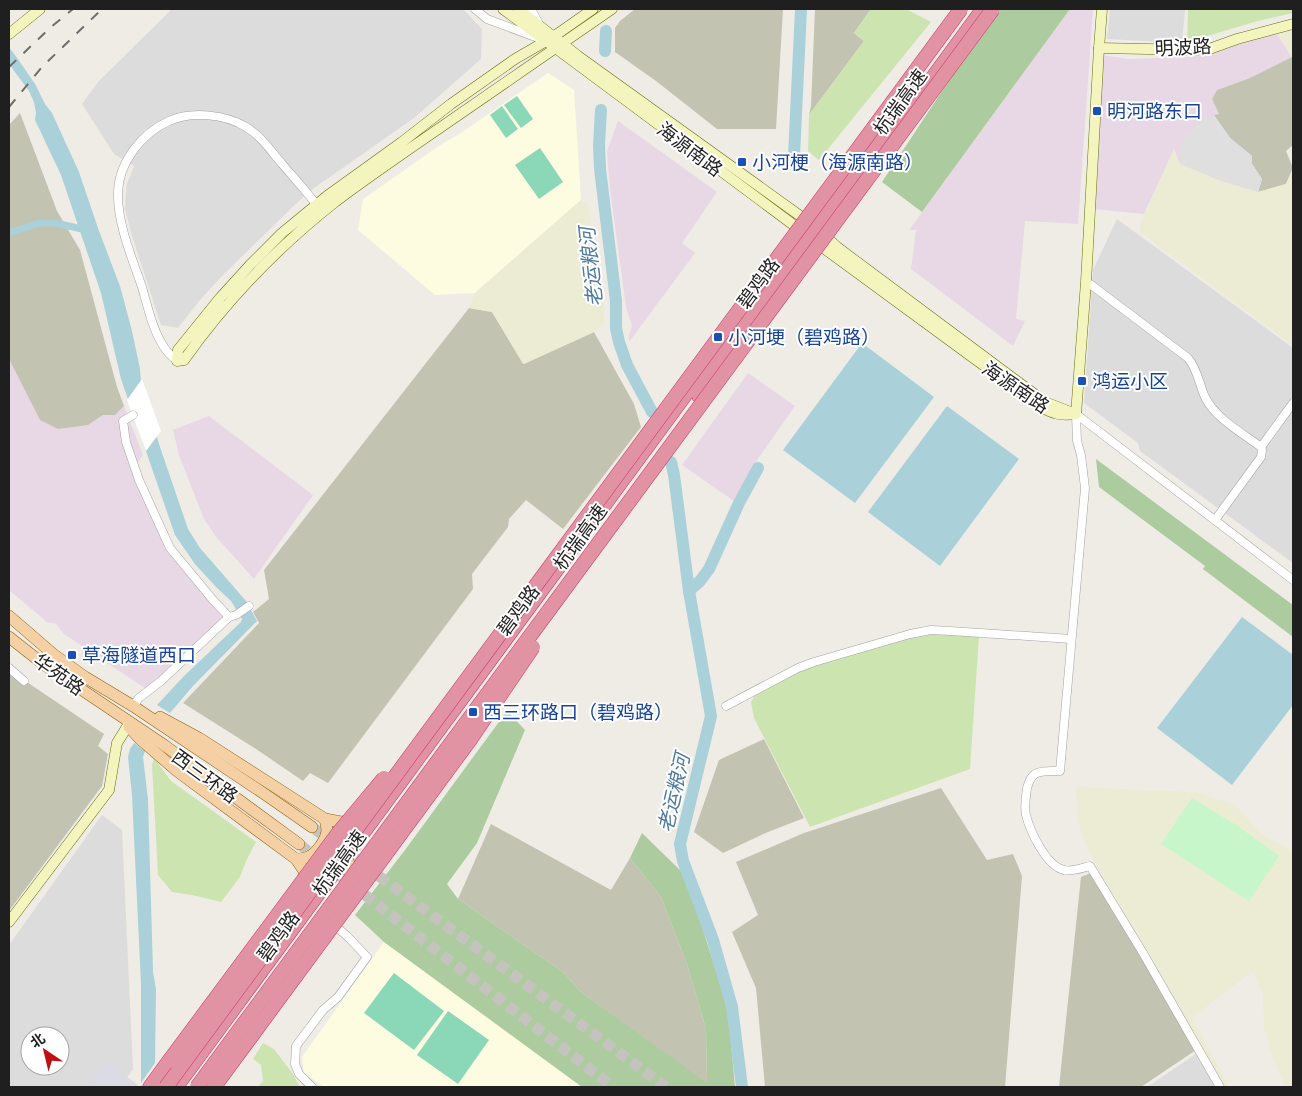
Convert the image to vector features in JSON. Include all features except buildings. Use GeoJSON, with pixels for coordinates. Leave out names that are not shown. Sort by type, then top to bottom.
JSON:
{"type":"FeatureCollection","features":[{"type":"Feature","properties":{"kind":"highway","name":"杭瑞高速"},"geometry":{"type":"LineString","coordinates":[[166,1087],[961,9]]}},
{"type":"Feature","properties":{"kind":"highway","name":"碧鸡路"},"geometry":{"type":"LineString","coordinates":[[344,865],[812,232],[969,9]]}},
{"type":"Feature","properties":{"kind":"highway","name":"碧鸡路"},"geometry":{"type":"LineString","coordinates":[[190,1087],[344,865],[375,816],[812,232],[983,9]]}},
{"type":"Feature","properties":{"kind":"highway","name":"杭瑞高速"},"geometry":{"type":"LineString","coordinates":[[197,1087],[993,9]]}},
{"type":"Feature","properties":{"kind":"highway"},"geometry":{"type":"LineString","coordinates":[[214,1087],[470,740],[657,463]]}},
{"type":"Feature","properties":{"kind":"highway"},"geometry":{"type":"LineString","coordinates":[[150,1087],[339,832],[469,676]]}},
{"type":"Feature","properties":{"kind":"highway","name":"碧鸡路"},"geometry":{"type":"LineString","coordinates":[[176,1087],[316,906]]}},
{"type":"Feature","properties":{"kind":"main road","name":"华苑路"},"geometry":{"type":"LineString","coordinates":[[9,616],[53,654],[85,677],[133,706]]}},
{"type":"Feature","properties":{"kind":"main road","name":"华苑路"},"geometry":{"type":"LineString","coordinates":[[9,637],[42,663],[129,724]]}},
{"type":"Feature","properties":{"kind":"main road"},"geometry":{"type":"LineString","coordinates":[[129,724],[140,738],[177,771],[296,859],[309,865],[323,868],[344,865],[341,845],[325,819],[199,738],[157,714],[133,706]]}},
{"type":"Feature","properties":{"kind":"main road","name":"西三环路"},"geometry":{"type":"LineString","coordinates":[[133,706],[312,827]]}},
{"type":"Feature","properties":{"kind":"main road","name":"西三环路"},"geometry":{"type":"LineString","coordinates":[[129,724],[164,746],[299,844]]}},
{"type":"Feature","properties":{"kind":"main road"},"geometry":{"type":"LineString","coordinates":[[325,819],[343,822],[375,816]]}},
{"type":"Feature","properties":{"kind":"main road"},"geometry":{"type":"LineString","coordinates":[[296,859],[310,857],[323,841],[327,828],[325,819]]}},
{"type":"Feature","properties":{"kind":"main road"},"geometry":{"type":"LineString","coordinates":[[296,859],[311,884],[316,906]]}},
{"type":"Feature","properties":{"kind":"street"},"geometry":{"type":"LineString","coordinates":[[9,34],[40,9]]}},
{"type":"Feature","properties":{"kind":"street"},"geometry":{"type":"LineString","coordinates":[[475,9],[487,19],[548,39]]}},
{"type":"Feature","properties":{"kind":"street","name":"海源南路"},"geometry":{"type":"LineString","coordinates":[[503,9],[559,46],[812,232],[1039,406],[1051,413],[1063,416],[1076,414]]}},
{"type":"Feature","properties":{"kind":"street","name":"海源南路"},"geometry":{"type":"LineString","coordinates":[[518,9],[541,28],[548,39]]}},
{"type":"Feature","properties":{"kind":"street"},"geometry":{"type":"LineString","coordinates":[[532,9],[541,28]]}},
{"type":"Feature","properties":{"kind":"street"},"geometry":{"type":"LineString","coordinates":[[177,361],[178,350],[220,298],[266,249],[451,104],[515,59],[593,9]]}},
{"type":"Feature","properties":{"kind":"street"},"geometry":{"type":"LineString","coordinates":[[320,208],[357,186],[612,9]]}},
{"type":"Feature","properties":{"kind":"street"},"geometry":{"type":"LineString","coordinates":[[1102,9],[1086,282],[1076,414],[1077,441],[1081,455],[1085,488],[1060,771],[1037,773],[1032,777],[1028,783],[1025,814],[1038,844],[1055,866],[1063,870],[1090,866],[1143,953],[1220,1087]]}},
{"type":"Feature","properties":{"kind":"street","name":"明波路"},"geometry":{"type":"LineString","coordinates":[[1099,48],[1195,50],[1212,48],[1293,24]]}},
{"type":"Feature","properties":{"kind":"street"},"geometry":{"type":"LineString","coordinates":[[177,361],[167,352],[156,331],[126,240],[118,209],[120,178],[130,154],[141,141],[169,121],[182,117],[214,116],[230,120],[246,127],[260,138],[320,208]]}},
{"type":"Feature","properties":{"kind":"street"},"geometry":{"type":"LineString","coordinates":[[1086,282],[1188,358],[1194,365],[1205,397],[1217,414],[1261,447],[1263,453],[1261,457],[1215,520]]}},
{"type":"Feature","properties":{"kind":"street"},"geometry":{"type":"LineString","coordinates":[[1261,447],[1293,403]]}},
{"type":"Feature","properties":{"kind":"street"},"geometry":{"type":"LineString","coordinates":[[1076,414],[1293,580]]}},
{"type":"Feature","properties":{"kind":"street"},"geometry":{"type":"LineString","coordinates":[[133,415],[123,421],[126,442],[139,480],[170,548],[213,600],[233,616]]}},
{"type":"Feature","properties":{"kind":"street"},"geometry":{"type":"LineString","coordinates":[[133,706],[139,698],[161,681],[233,616],[249,606]]}},
{"type":"Feature","properties":{"kind":"street"},"geometry":{"type":"LineString","coordinates":[[726,706],[798,668],[910,634],[931,630],[1071,638]]}},
{"type":"Feature","properties":{"kind":"street"},"geometry":{"type":"LineString","coordinates":[[9,668],[24,681]]}},
{"type":"Feature","properties":{"kind":"street"},"geometry":{"type":"LineString","coordinates":[[9,922],[108,790],[117,744],[129,724]]}},
{"type":"Feature","properties":{"kind":"street"},"geometry":{"type":"LineString","coordinates":[[312,1087],[299,1074],[295,1064],[296,1046],[323,1010],[338,997],[366,957],[316,906]]}},
{"type":"Feature","properties":{"kind":"shaded area"},"geometry":{"type":"Polygon","coordinates":[[[172,9],[463,9],[482,29],[481,59],[414,118],[307,193],[221,277],[178,328],[161,325],[131,233],[125,208],[127,184],[134,166],[114,154],[82,104],[98,82],[172,9]]]}},
{"type":"Feature","properties":{"kind":"shaded area"},"geometry":{"type":"Polygon","coordinates":[[[635,9],[783,9],[776,129],[717,129],[656,81],[615,52],[615,28],[620,21],[635,9]]]}},
{"type":"Feature","properties":{"kind":"shaded area"},"geometry":{"type":"Polygon","coordinates":[[[815,9],[871,9],[854,33],[864,41],[809,115],[811,106],[815,9]]]}},
{"type":"Feature","properties":{"kind":"shaded area"},"geometry":{"type":"Polygon","coordinates":[[[1070,9],[1093,9],[1078,224],[1025,221],[1016,319],[1025,321],[1013,346],[911,269],[916,230],[909,230],[1070,9]]]}},
{"type":"Feature","properties":{"kind":"shaded area"},"geometry":{"type":"Polygon","coordinates":[[[1110,9],[1185,9],[1182,43],[1107,39],[1110,9]]]}},
{"type":"Feature","properties":{"kind":"shaded area"},"geometry":{"type":"Polygon","coordinates":[[[1293,28],[1293,59],[1277,34],[1293,28]]]}},
{"type":"Feature","properties":{"kind":"shaded area"},"geometry":{"type":"Polygon","coordinates":[[[1277,34],[1292,57],[1250,78],[1217,90],[1212,99],[1219,114],[1180,145],[1180,164],[1174,150],[1144,214],[1094,209],[1102,55],[1127,59],[1207,55],[1241,43],[1277,34]]]}},
{"type":"Feature","properties":{"kind":"shaded area"},"geometry":{"type":"Polygon","coordinates":[[[1292,57],[1293,145],[1286,151],[1293,168],[1286,184],[1258,192],[1262,179],[1252,164],[1252,156],[1230,138],[1214,115],[1219,114],[1212,99],[1217,90],[1250,78],[1292,57]]]}},
{"type":"Feature","properties":{"kind":"shaded area"},"geometry":{"type":"Polygon","coordinates":[[[548,73],[574,90],[581,200],[475,293],[435,295],[358,230],[363,199],[548,73]]]}},
{"type":"Feature","properties":{"kind":"shaded area"},"geometry":{"type":"Polygon","coordinates":[[[20,113],[57,211],[80,250],[117,387],[124,406],[115,415],[103,415],[88,425],[58,429],[40,420],[9,359],[9,125],[20,113]]]}},
{"type":"Feature","properties":{"kind":"shaded area"},"geometry":{"type":"Polygon","coordinates":[[[1214,115],[1230,138],[1252,156],[1252,164],[1262,179],[1258,192],[1221,181],[1180,164],[1180,145],[1189,132],[1205,118],[1214,115]]]}},
{"type":"Feature","properties":{"kind":"shaded area"},"geometry":{"type":"Polygon","coordinates":[[[618,121],[717,192],[682,243],[695,253],[629,342],[632,326],[626,307],[610,189],[607,151],[618,121]]]}},
{"type":"Feature","properties":{"kind":"shaded area"},"geometry":{"type":"Polygon","coordinates":[[[1174,149],[1180,164],[1221,181],[1258,192],[1286,184],[1293,168],[1293,346],[1139,231],[1144,214],[1174,149]]]}},
{"type":"Feature","properties":{"kind":"shaded area"},"geometry":{"type":"Polygon","coordinates":[[[581,200],[588,204],[604,306],[604,325],[594,332],[523,364],[492,312],[469,308],[475,293],[581,200]]]}},
{"type":"Feature","properties":{"kind":"shaded area","name":"鸿运小区"},"geometry":{"type":"Polygon","coordinates":[[[1117,219],[1293,348],[1293,563],[1140,451],[1138,443],[1084,403],[1093,270],[1117,219]]]}},
{"type":"Feature","properties":{"kind":"shaded area"},"geometry":{"type":"Polygon","coordinates":[[[469,308],[492,312],[524,364],[594,332],[634,404],[641,427],[563,529],[526,500],[509,519],[508,527],[472,574],[473,589],[328,783],[310,773],[303,781],[183,703],[259,623],[253,612],[269,599],[264,570],[469,308]]]}},
{"type":"Feature","properties":{"kind":"shaded area"},"geometry":{"type":"Polygon","coordinates":[[[9,359],[40,420],[88,425],[103,415],[115,415],[124,406],[143,455],[134,468],[169,545],[225,613],[220,624],[146,689],[64,634],[56,624],[47,622],[9,590],[9,359]]]}},
{"type":"Feature","properties":{"kind":"shaded area"},"geometry":{"type":"Polygon","coordinates":[[[748,373],[795,406],[755,463],[734,501],[682,465],[748,373]]]}},
{"type":"Feature","properties":{"kind":"shaded area"},"geometry":{"type":"Polygon","coordinates":[[[209,416],[313,495],[254,579],[217,538],[204,519],[179,455],[173,430],[209,416]]]}},
{"type":"Feature","properties":{"kind":"shaded area"},"geometry":{"type":"Polygon","coordinates":[[[9,670],[104,734],[98,746],[108,754],[102,786],[9,911],[9,670]]]}},
{"type":"Feature","properties":{"kind":"shaded area"},"geometry":{"type":"Polygon","coordinates":[[[764,739],[804,818],[723,853],[694,832],[719,760],[764,739]]]}},
{"type":"Feature","properties":{"kind":"shaded area"},"geometry":{"type":"Polygon","coordinates":[[[1076,787],[1195,792],[1235,805],[1263,835],[1293,851],[1293,1087],[1285,1087],[1271,1053],[1264,1028],[1263,995],[1253,971],[1192,1018],[1229,1087],[1225,1087],[1090,855],[1078,822],[1076,787]]]}},
{"type":"Feature","properties":{"kind":"shaded area"},"geometry":{"type":"Polygon","coordinates":[[[941,788],[987,860],[1013,854],[1022,876],[1005,1087],[765,1087],[756,988],[732,932],[758,915],[736,862],[804,833],[941,788]]]}},
{"type":"Feature","properties":{"kind":"shaded area"},"geometry":{"type":"Polygon","coordinates":[[[102,815],[122,830],[133,1069],[120,1087],[9,1087],[9,945],[102,815]]]}},
{"type":"Feature","properties":{"kind":"shaded area"},"geometry":{"type":"Polygon","coordinates":[[[491,824],[611,890],[630,858],[661,897],[687,964],[706,1029],[707,1084],[580,991],[563,972],[458,899],[491,824]]]}},
{"type":"Feature","properties":{"kind":"shaded area"},"geometry":{"type":"Polygon","coordinates":[[[1091,873],[1196,1050],[1141,1087],[1059,1087],[1081,877],[1091,873]]]}},
{"type":"Feature","properties":{"kind":"shaded area"},"geometry":{"type":"Polygon","coordinates":[[[384,942],[582,1087],[324,1087],[304,1073],[302,1057],[384,942]]]}},
{"type":"Feature","properties":{"kind":"shaded area"},"geometry":{"type":"Polygon","coordinates":[[[1196,1054],[1215,1087],[1147,1087],[1196,1054]]]}},
{"type":"Feature","properties":{"kind":"shaded area"},"geometry":{"type":"Polygon","coordinates":[[[106,1062],[138,1085],[136,1087],[89,1087],[106,1062]]]}},
{"type":"Feature","properties":{"kind":"green space"},"geometry":{"type":"Polygon","coordinates":[[[871,9],[906,9],[931,22],[819,160],[808,151],[809,115],[864,41],[854,33],[871,9]]]}},
{"type":"Feature","properties":{"kind":"green space"},"geometry":{"type":"Polygon","coordinates":[[[1001,9],[1070,9],[922,212],[882,182],[950,79],[1001,9]]]}},
{"type":"Feature","properties":{"kind":"green space"},"geometry":{"type":"Polygon","coordinates":[[[1188,9],[1293,9],[1293,13],[1258,21],[1187,42],[1188,9]]]}},
{"type":"Feature","properties":{"kind":"green space"},"geometry":{"type":"Polygon","coordinates":[[[517,96],[533,119],[521,128],[504,105],[517,96]]]}},
{"type":"Feature","properties":{"kind":"green space"},"geometry":{"type":"Polygon","coordinates":[[[502,106],[518,129],[506,138],[490,115],[502,106]]]}},
{"type":"Feature","properties":{"kind":"green space"},"geometry":{"type":"Polygon","coordinates":[[[540,148],[563,182],[539,199],[515,165],[540,148]]]}},
{"type":"Feature","properties":{"kind":"green space"},"geometry":{"type":"Polygon","coordinates":[[[1096,459],[1293,605],[1293,637],[1203,569],[1205,566],[1099,487],[1096,459]]]}},
{"type":"Feature","properties":{"kind":"green space"},"geometry":{"type":"Polygon","coordinates":[[[939,632],[979,636],[970,769],[810,827],[754,718],[751,702],[758,690],[803,669],[910,635],[939,632]]]}},
{"type":"Feature","properties":{"kind":"green space"},"geometry":{"type":"Polygon","coordinates":[[[507,711],[525,730],[477,843],[447,884],[458,899],[563,972],[580,991],[707,1083],[706,1029],[687,964],[661,897],[630,858],[642,833],[686,876],[728,1009],[735,1087],[582,1087],[384,942],[355,915],[507,711]]]}},
{"type":"Feature","properties":{"kind":"green space"},"geometry":{"type":"Polygon","coordinates":[[[154,758],[171,781],[256,842],[240,877],[221,902],[172,892],[158,875],[152,765],[154,758]]]}},
{"type":"Feature","properties":{"kind":"green space"},"geometry":{"type":"Polygon","coordinates":[[[1192,798],[1236,825],[1279,856],[1249,901],[1161,844],[1192,798]]]}},
{"type":"Feature","properties":{"kind":"green space"},"geometry":{"type":"Polygon","coordinates":[[[394,973],[444,1011],[414,1050],[364,1013],[394,973]]]}},
{"type":"Feature","properties":{"kind":"green space"},"geometry":{"type":"Polygon","coordinates":[[[448,1011],[489,1040],[458,1084],[417,1055],[448,1011]]]}},
{"type":"Feature","properties":{"kind":"green space"},"geometry":{"type":"Polygon","coordinates":[[[263,1043],[274,1049],[293,1074],[300,1087],[258,1087],[263,1081],[261,1065],[253,1059],[263,1043]]]}},
{"type":"Feature","properties":{"kind":"water"},"geometry":{"type":"Polygon","coordinates":[[[9,47],[35,84],[52,113],[79,172],[120,286],[132,331],[141,382],[159,444],[188,529],[200,548],[246,601],[257,621],[193,686],[170,713],[157,705],[242,619],[231,601],[195,564],[175,535],[121,379],[101,293],[61,175],[35,120],[34,102],[29,91],[9,64],[9,47]]]}},
{"type":"Feature","properties":{"kind":"water"},"geometry":{"type":"Polygon","coordinates":[[[862,343],[934,397],[855,503],[783,450],[862,343]]]}},
{"type":"Feature","properties":{"kind":"water"},"geometry":{"type":"Polygon","coordinates":[[[947,406],[1019,459],[940,566],[868,512],[947,406]]]}},
{"type":"Feature","properties":{"kind":"water"},"geometry":{"type":"Polygon","coordinates":[[[1242,617],[1293,655],[1293,705],[1232,785],[1157,728],[1242,617]]]}},
{"type":"Feature","properties":{"kind":"water"},"geometry":{"type":"Polygon","coordinates":[[[134,743],[145,751],[143,757],[148,799],[153,972],[156,989],[155,1063],[141,1083],[141,984],[132,795],[128,757],[134,743]]]}},
{"type":"Feature","properties":{"kind":"pier"},"geometry":{"type":"Polygon","coordinates":[[[142,379],[161,431],[146,451],[127,400],[142,379]]]}},
{"type":"Feature","properties":{"kind":"waterway","name":"老运粮河"},"geometry":{"type":"LineString","coordinates":[[794,156],[801,9]]}},
{"type":"Feature","properties":{"kind":"waterway","name":"老运粮河"},"geometry":{"type":"LineString","coordinates":[[605,51],[606,31]]}},
{"type":"Feature","properties":{"kind":"waterway","name":"老运粮河"},"geometry":{"type":"LineString","coordinates":[[601,110],[600,169],[616,301],[616,328],[627,365],[652,412]]}},
{"type":"Feature","properties":{"kind":"waterway"},"geometry":{"type":"LineString","coordinates":[[9,233],[39,223],[56,223],[86,230]]}},
{"type":"Feature","properties":{"kind":"waterway","name":"老运粮河"},"geometry":{"type":"LineString","coordinates":[[671,462],[689,591],[711,716],[680,844],[683,861],[713,940],[732,1007],[742,1087]]}},
{"type":"Feature","properties":{"kind":"waterway","name":"老运粮河"},"geometry":{"type":"LineString","coordinates":[[689,591],[709,569],[739,503],[758,468]]}},
{"type":"Feature","properties":{"kind":"tunnel"},"geometry":{"type":"LineString","coordinates":[[312,827],[666,1087]]}},
{"type":"Feature","properties":{"kind":"tunnel"},"geometry":{"type":"LineString","coordinates":[[299,844],[613,1087]]}},
{"type":"Feature","properties":{"kind":"railway"},"geometry":{"type":"LineString","coordinates":[[9,67],[73,9]]}},
{"type":"Feature","properties":{"kind":"railway"},"geometry":{"type":"LineString","coordinates":[[9,107],[42,67],[102,9]]}},
{"type":"Feature","properties":{"kind":"place","name":"明河路东口"},"geometry":{"type":"Point","coordinates":[1097,111]}},
{"type":"Feature","properties":{"kind":"place","name":"小河梗（海源南路）"},"geometry":{"type":"Point","coordinates":[742,162]}},
{"type":"Feature","properties":{"kind":"place","name":"小河埂（碧鸡路）"},"geometry":{"type":"Point","coordinates":[718,337]}},
{"type":"Feature","properties":{"kind":"place","name":"鸿运小区"},"geometry":{"type":"Point","coordinates":[1082,381]}},
{"type":"Feature","properties":{"kind":"place","name":"草海隧道西口"},"geometry":{"type":"Point","coordinates":[72,655]}},
{"type":"Feature","properties":{"kind":"place","name":"西三环路口（碧鸡路）"},"geometry":{"type":"Point","coordinates":[473,712]}}]}
